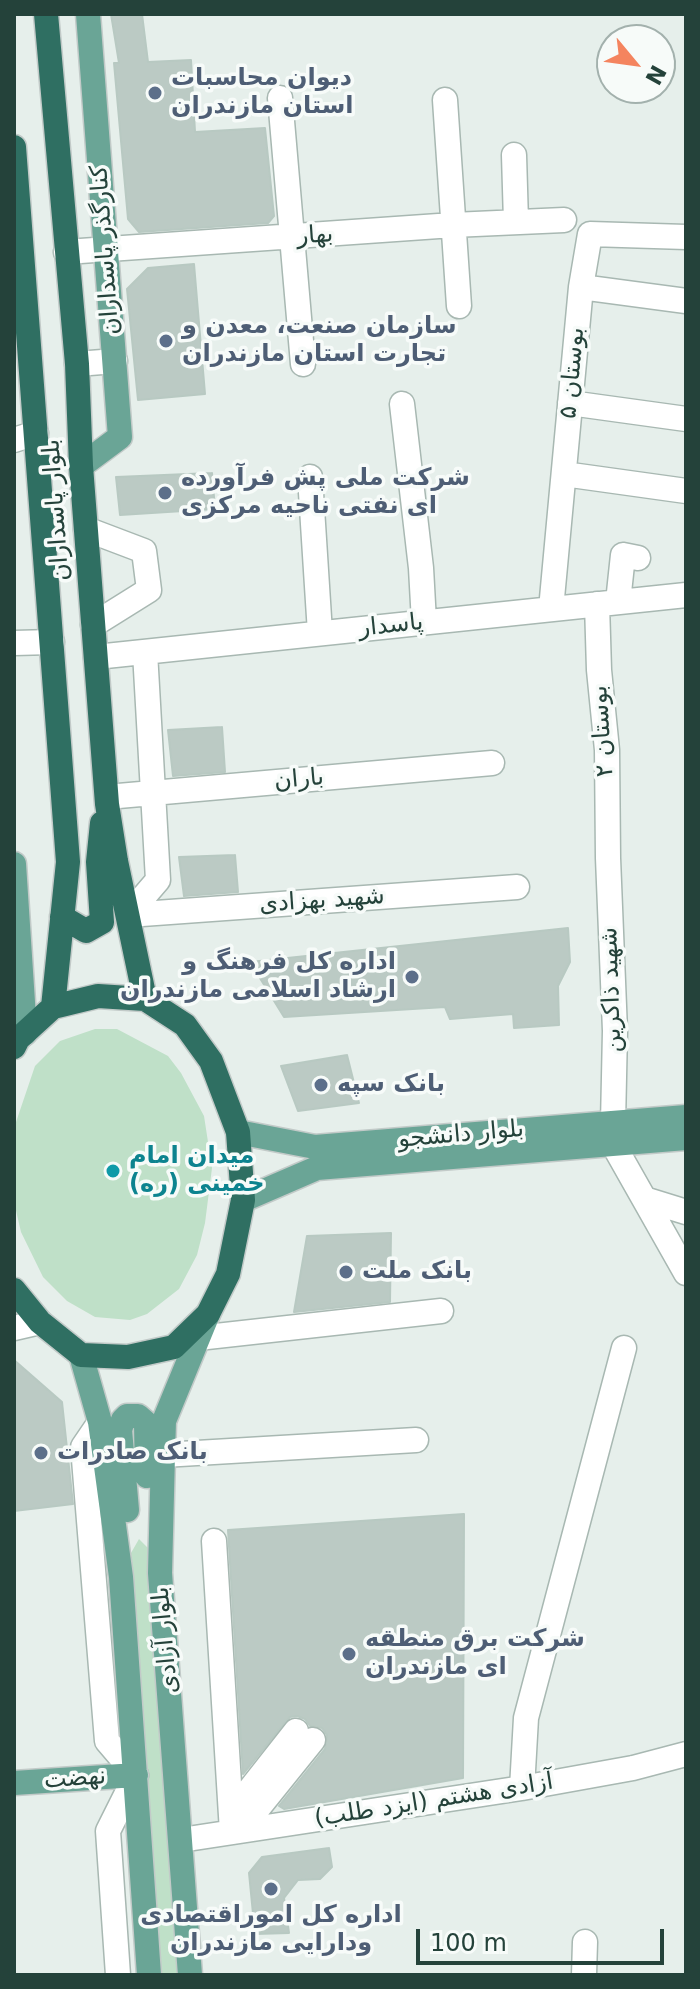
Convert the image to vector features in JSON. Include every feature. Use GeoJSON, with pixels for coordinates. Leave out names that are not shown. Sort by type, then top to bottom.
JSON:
{"type":"FeatureCollection","features":[{"type":"Feature","properties":{"kind":"highway","name":"بلوار پاسداران"},"geometry":{"type":"LineString","coordinates":[[46,14],[77,364],[81,466],[107,800],[145,999]]}},
{"type":"Feature","properties":{"kind":"highway","name":"بلوار پاسداران"},"geometry":{"type":"LineString","coordinates":[[14,150],[25,437],[52,642],[68,862],[53,1007]]}},
{"type":"Feature","properties":{"kind":"highway"},"geometry":{"type":"LineString","coordinates":[[62,917],[86,931],[102,922],[98,834],[107,800]]}},
{"type":"Feature","properties":{"kind":"highway"},"geometry":{"type":"LineString","coordinates":[[14,1290],[40,1322],[81,1355],[128,1357],[174,1347],[208,1314],[228,1274],[243,1200],[238,1132],[211,1061],[185,1025],[145,999],[98,996],[53,1007],[20,1040]]}},
{"type":"Feature","properties":{"kind":"main road","name":"کنارگذر پاسداران"},"geometry":{"type":"LineString","coordinates":[[81,466],[120,437],[88,14]]}},
{"type":"Feature","properties":{"kind":"main road"},"geometry":{"type":"LineString","coordinates":[[14,864],[20,1040]]}},
{"type":"Feature","properties":{"kind":"main road","name":"بلوار دانشجو"},"geometry":{"type":"LineString","coordinates":[[243,1200],[317,1168],[613,1133],[686,1117]]}},
{"type":"Feature","properties":{"kind":"main road","name":"بلوار دانشجو"},"geometry":{"type":"LineString","coordinates":[[238,1132],[315,1147],[613,1133],[686,1138]]}},
{"type":"Feature","properties":{"kind":"main road","name":"بلوار آزادی"},"geometry":{"type":"LineString","coordinates":[[190,1975],[160,1573],[163,1455],[164,1421],[208,1314]]}},
{"type":"Feature","properties":{"kind":"main road","name":"بلوار آزادی"},"geometry":{"type":"LineString","coordinates":[[81,1355],[100,1422],[121,1577],[148,1964]]}},
{"type":"Feature","properties":{"kind":"main road"},"geometry":{"type":"LineString","coordinates":[[121,1577],[127,1509],[121,1425],[123,1420],[133,1415],[143,1419],[147,1428],[146,1504],[160,1573]]}},
{"type":"Feature","properties":{"kind":"main road","name":"نهضت"},"geometry":{"type":"LineString","coordinates":[[14,1783],[136,1775]]}},
{"type":"Feature","properties":{"kind":"street"},"geometry":{"type":"LineString","coordinates":[[280,98],[303,364]]}},
{"type":"Feature","properties":{"kind":"street"},"geometry":{"type":"LineString","coordinates":[[445,100],[459,306]]}},
{"type":"Feature","properties":{"kind":"street"},"geometry":{"type":"LineString","coordinates":[[514,155],[516,222]]}},
{"type":"Feature","properties":{"kind":"street","name":"بهار"},"geometry":{"type":"LineString","coordinates":[[66,252],[564,220]]}},
{"type":"Feature","properties":{"kind":"street","name":"بوستان ۵"},"geometry":{"type":"LineString","coordinates":[[551,609],[581,287],[590,234],[686,237]]}},
{"type":"Feature","properties":{"kind":"street"},"geometry":{"type":"LineString","coordinates":[[581,287],[686,301]]}},
{"type":"Feature","properties":{"kind":"street"},"geometry":{"type":"LineString","coordinates":[[77,364],[115,361]]}},
{"type":"Feature","properties":{"kind":"street"},"geometry":{"type":"LineString","coordinates":[[570,403],[686,419]]}},
{"type":"Feature","properties":{"kind":"street"},"geometry":{"type":"LineString","coordinates":[[402,404],[421,568],[424,622]]}},
{"type":"Feature","properties":{"kind":"street"},"geometry":{"type":"LineString","coordinates":[[564,474],[686,491]]}},
{"type":"Feature","properties":{"kind":"street"},"geometry":{"type":"LineString","coordinates":[[310,477],[320,633]]}},
{"type":"Feature","properties":{"kind":"street"},"geometry":{"type":"LineString","coordinates":[[86,529],[144,551],[149,590],[93,625]]}},
{"type":"Feature","properties":{"kind":"street","name":"بوستان ۲"},"geometry":{"type":"LineString","coordinates":[[608,858],[607,750],[599,670],[607,603],[623,555],[638,558]]}},
{"type":"Feature","properties":{"kind":"street","name":"پاسدار"},"geometry":{"type":"LineString","coordinates":[[96,657],[686,595]]}},
{"type":"Feature","properties":{"kind":"street"},"geometry":{"type":"LineString","coordinates":[[14,643],[52,642]]}},
{"type":"Feature","properties":{"kind":"street"},"geometry":{"type":"LineString","coordinates":[[128,915],[158,880],[145,652]]}},
{"type":"Feature","properties":{"kind":"street","name":"باران"},"geometry":{"type":"LineString","coordinates":[[107,800],[153,793],[492,763]]}},
{"type":"Feature","properties":{"kind":"street","name":"شهید ذاکرین"},"geometry":{"type":"LineString","coordinates":[[608,858],[615,1031],[613,1133]]}},
{"type":"Feature","properties":{"kind":"street","name":"شهید بهزادی"},"geometry":{"type":"LineString","coordinates":[[128,915],[517,887]]}},
{"type":"Feature","properties":{"kind":"street"},"geometry":{"type":"LineString","coordinates":[[613,1133],[644,1199],[686,1273]]}},
{"type":"Feature","properties":{"kind":"street"},"geometry":{"type":"LineString","coordinates":[[644,1199],[686,1212]]}},
{"type":"Feature","properties":{"kind":"street"},"geometry":{"type":"LineString","coordinates":[[198,1338],[441,1311]]}},
{"type":"Feature","properties":{"kind":"street"},"geometry":{"type":"LineString","coordinates":[[14,1328],[40,1322]]}},
{"type":"Feature","properties":{"kind":"street"},"geometry":{"type":"LineString","coordinates":[[522,1788],[526,1718],[624,1348]]}},
{"type":"Feature","properties":{"kind":"street"},"geometry":{"type":"LineString","coordinates":[[100,1422],[83,1447],[107,1741],[136,1775],[108,1831],[118,1965],[148,1964]]}},
{"type":"Feature","properties":{"kind":"street"},"geometry":{"type":"LineString","coordinates":[[163,1455],[416,1440]]}},
{"type":"Feature","properties":{"kind":"street"},"geometry":{"type":"LineString","coordinates":[[214,1541],[236,1825]]}},
{"type":"Feature","properties":{"kind":"street"},"geometry":{"type":"LineString","coordinates":[[98,1614],[123,1612]]}},
{"type":"Feature","properties":{"kind":"street"},"geometry":{"type":"LineString","coordinates":[[236,1825],[259,1807],[304,1736]]}},
{"type":"Feature","properties":{"kind":"street","name":"آزادی هشتم (ایزد طلب)"},"geometry":{"type":"LineString","coordinates":[[181,1840],[236,1825],[522,1788],[633,1768],[686,1754]]}},
{"type":"Feature","properties":{"kind":"street"},"geometry":{"type":"LineString","coordinates":[[584,1975],[585,1942]]}},
{"type":"Feature","properties":{"kind":"green space"},"geometry":{"type":"Polygon","coordinates":[[[95,1029],[117,1029],[168,1056],[181,1073],[204,1116],[212,1168],[205,1223],[197,1255],[179,1289],[147,1314],[130,1320],[95,1317],[67,1301],[43,1277],[21,1232],[14,1202],[14,1128],[35,1066],[60,1041],[95,1029]]]}},
{"type":"Feature","properties":{"kind":"green space"},"geometry":{"type":"Polygon","coordinates":[[[139,1539],[148,1548],[153,1576],[183,1975],[161,1975],[135,1669],[131,1553],[139,1539]]]}},
{"type":"Feature","properties":{"kind":"building"},"geometry":{"type":"Polygon","coordinates":[[[111,14],[142,14],[148,62],[191,60],[195,132],[265,128],[274,216],[268,223],[139,232],[128,219],[114,63],[119,63],[111,14]]]}},
{"type":"Feature","properties":{"kind":"building","name":"سازمان صنعت، معدن و تجارت استان مازندران"},"geometry":{"type":"Polygon","coordinates":[[[194,264],[205,394],[138,400],[127,289],[148,268],[194,264]]]}},
{"type":"Feature","properties":{"kind":"building","name":"شرکت ملی پش فرآورده ای نفتی ناحیه مرکزی"},"geometry":{"type":"Polygon","coordinates":[[[212,473],[215,509],[120,515],[116,477],[212,473]]]}},
{"type":"Feature","properties":{"kind":"building"},"geometry":{"type":"Polygon","coordinates":[[[222,727],[225,772],[173,776],[168,730],[222,727]]]}},
{"type":"Feature","properties":{"kind":"building"},"geometry":{"type":"Polygon","coordinates":[[[235,855],[238,892],[184,896],[179,857],[235,855]]]}},
{"type":"Feature","properties":{"kind":"building","name":"اداره کل فرهنگ و ارشاد اسلامی مازندران"},"geometry":{"type":"Polygon","coordinates":[[[568,928],[570,962],[558,986],[559,1025],[514,1028],[513,1014],[450,1019],[445,1007],[284,1017],[250,962],[568,928]]]}},
{"type":"Feature","properties":{"kind":"building","name":"بانک سپه"},"geometry":{"type":"Polygon","coordinates":[[[347,1055],[359,1103],[298,1111],[281,1066],[347,1055]]]}},
{"type":"Feature","properties":{"kind":"building","name":"بانک ملت"},"geometry":{"type":"Polygon","coordinates":[[[391,1233],[390,1302],[294,1312],[307,1236],[391,1233]]]}},
{"type":"Feature","properties":{"kind":"building","name":"بانک صادرات"},"geometry":{"type":"Polygon","coordinates":[[[14,1360],[62,1402],[73,1504],[14,1511],[14,1360]]]}},
{"type":"Feature","properties":{"kind":"building","name":"شرکت برق منطقه ای مازندران"},"geometry":{"type":"Polygon","coordinates":[[[464,1514],[463,1778],[284,1809],[279,1806],[325,1749],[327,1735],[322,1728],[310,1726],[305,1719],[290,1717],[243,1774],[228,1530],[464,1514]]]}},
{"type":"Feature","properties":{"kind":"building","name":"اداره کل اموراقتصادی ودارایی مازندران"},"geometry":{"type":"Polygon","coordinates":[[[329,1848],[332,1867],[320,1879],[298,1880],[284,1898],[289,1933],[255,1934],[249,1873],[262,1857],[329,1848]]]}},
{"type":"Feature","properties":{"kind":"place","name":"دیوان محاسبات استان مازندران"},"geometry":{"type":"Point","coordinates":[155,93]}},
{"type":"Feature","properties":{"kind":"place","name":"سازمان صنعت، معدن و تجارت استان مازندران"},"geometry":{"type":"Point","coordinates":[166,341]}},
{"type":"Feature","properties":{"kind":"place","name":"شرکت ملی پش فرآورده ای نفتی ناحیه مرکزی"},"geometry":{"type":"Point","coordinates":[165,493]}},
{"type":"Feature","properties":{"kind":"place","name":"اداره کل فرهنگ و ارشاد اسلامی مازندران"},"geometry":{"type":"Point","coordinates":[412,977]}},
{"type":"Feature","properties":{"kind":"place","name":"بانک سپه"},"geometry":{"type":"Point","coordinates":[321,1085]}},
{"type":"Feature","properties":{"kind":"place","name":"میدان امام خمینی (ره)"},"geometry":{"type":"Point","coordinates":[113,1171]}},
{"type":"Feature","properties":{"kind":"place","name":"بانک ملت"},"geometry":{"type":"Point","coordinates":[346,1272]}},
{"type":"Feature","properties":{"kind":"place","name":"بانک صادرات"},"geometry":{"type":"Point","coordinates":[41,1453]}},
{"type":"Feature","properties":{"kind":"place","name":"شرکت برق منطقه ای مازندران"},"geometry":{"type":"Point","coordinates":[349,1654]}},
{"type":"Feature","properties":{"kind":"place","name":"اداره کل اموراقتصادی ودارایی مازندران"},"geometry":{"type":"Point","coordinates":[271,1889]}}]}
